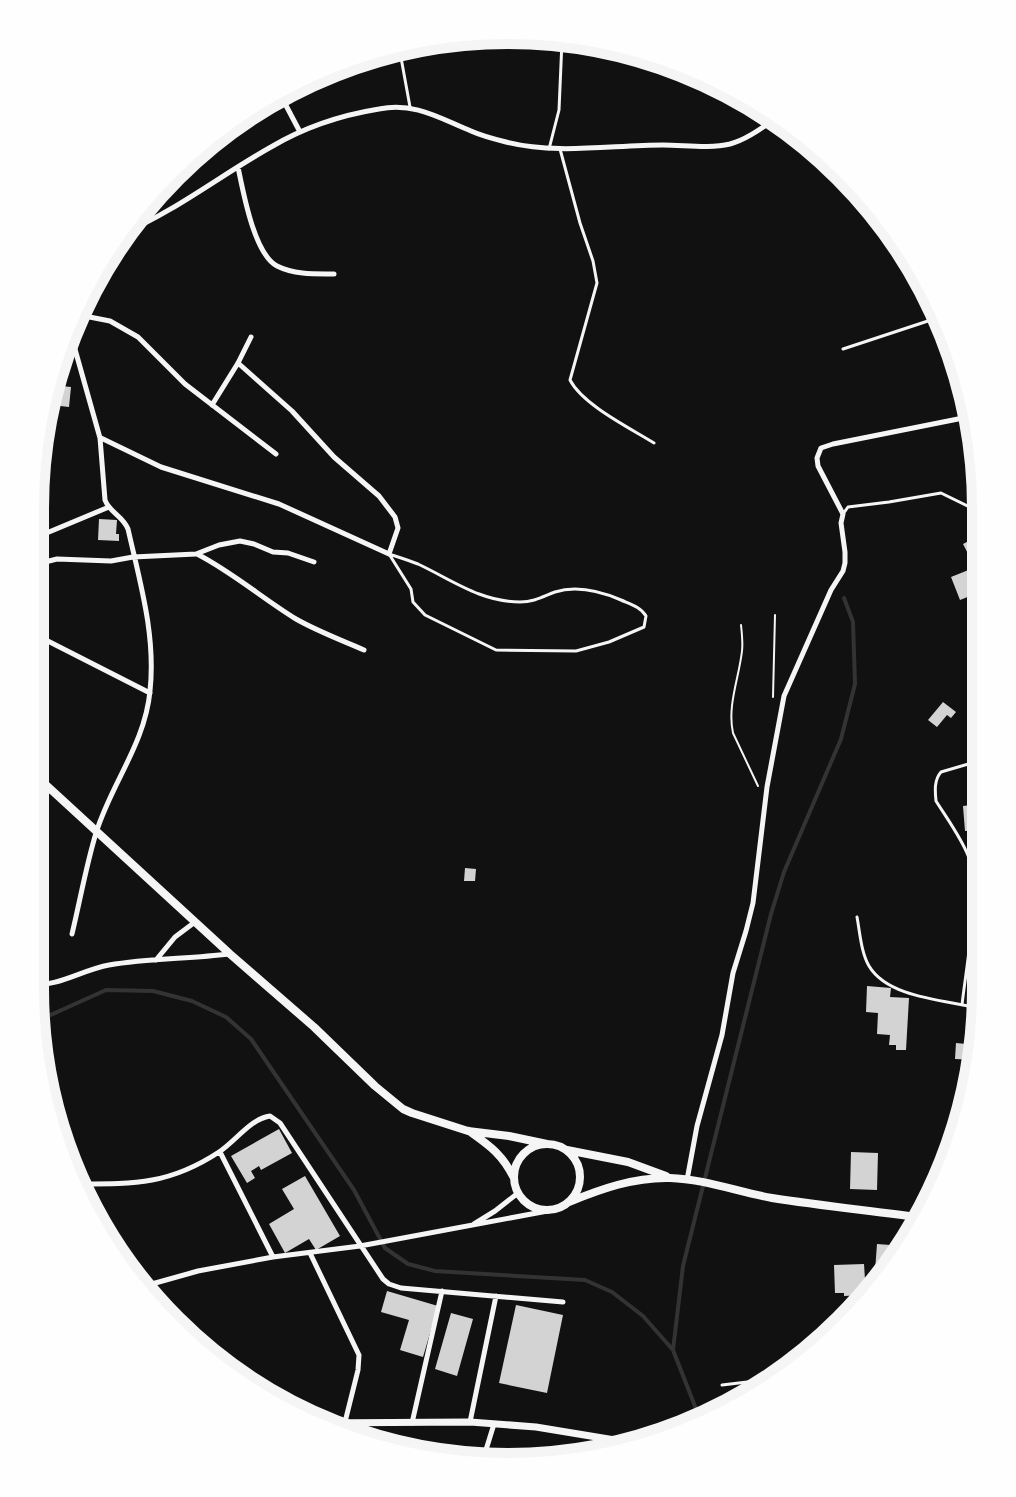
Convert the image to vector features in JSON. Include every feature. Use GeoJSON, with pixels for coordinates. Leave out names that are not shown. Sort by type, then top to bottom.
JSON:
{"type":"FeatureCollection","features":[{"type":"Feature","properties":{"kind":"main road"},"geometry":{"type":"LineString","coordinates":[[44,783],[403,1109],[468,1131],[523,1138],[628,1162],[670,1178]]}},
{"type":"Feature","properties":{"kind":"main road"},"geometry":{"type":"LineString","coordinates":[[468,1131],[506,1162],[524,1201],[543,1210],[553,1210],[603,1188],[637,1180],[670,1178],[780,1199],[912,1216]]}},
{"type":"Feature","properties":{"kind":"main road"},"geometry":{"type":"LineString","coordinates":[[514,1178],[524,1154],[547,1144]]}},
{"type":"Feature","properties":{"kind":"main road"},"geometry":{"type":"LineString","coordinates":[[566,1150],[581,1176],[575,1195],[569,1202]]}},
{"type":"Feature","properties":{"kind":"street"},"geometry":{"type":"LineString","coordinates":[[284,102],[300,132]]}},
{"type":"Feature","properties":{"kind":"street"},"geometry":{"type":"LineString","coordinates":[[141,225],[300,132],[381,108],[410,107],[490,138],[549,149],[728,144],[742,140],[768,124]]}},
{"type":"Feature","properties":{"kind":"street"},"geometry":{"type":"LineString","coordinates":[[238,167],[246,207],[269,260],[281,268],[301,273],[334,274]]}},
{"type":"Feature","properties":{"kind":"street"},"geometry":{"type":"LineString","coordinates":[[86,316],[110,321],[126,329],[150,347],[185,384],[276,454]]}},
{"type":"Feature","properties":{"kind":"street"},"geometry":{"type":"LineString","coordinates":[[212,405],[251,337]]}},
{"type":"Feature","properties":{"kind":"street"},"geometry":{"type":"LineString","coordinates":[[72,934],[96,833],[135,750],[150,693],[151,653],[148,621],[126,525],[105,500],[100,438],[74,345]]}},
{"type":"Feature","properties":{"kind":"street"},"geometry":{"type":"LineString","coordinates":[[100,438],[161,467],[279,504],[389,554],[398,528],[395,517],[379,496],[334,457],[292,411],[238,363]]}},
{"type":"Feature","properties":{"kind":"street"},"geometry":{"type":"LineString","coordinates":[[687,1180],[697,1126],[722,1035],[733,973],[753,903],[784,696],[831,590],[843,571],[843,514],[818,466],[817,454],[821,448],[833,444],[963,418]]}},
{"type":"Feature","properties":{"kind":"street"},"geometry":{"type":"LineString","coordinates":[[44,534],[109,507]]}},
{"type":"Feature","properties":{"kind":"street"},"geometry":{"type":"LineString","coordinates":[[44,562],[57,559],[95,562],[196,554],[240,541],[314,562]]}},
{"type":"Feature","properties":{"kind":"street"},"geometry":{"type":"LineString","coordinates":[[196,554],[232,574],[298,620],[364,650]]}},
{"type":"Feature","properties":{"kind":"street"},"geometry":{"type":"LineString","coordinates":[[44,639],[150,693]]}},
{"type":"Feature","properties":{"kind":"street"},"geometry":{"type":"LineString","coordinates":[[44,805],[48,787]]}},
{"type":"Feature","properties":{"kind":"street"},"geometry":{"type":"LineString","coordinates":[[155,960],[175,937],[195,922]]}},
{"type":"Feature","properties":{"kind":"street"},"geometry":{"type":"LineString","coordinates":[[46,986],[95,968],[230,954]]}},
{"type":"Feature","properties":{"kind":"street"},"geometry":{"type":"LineString","coordinates":[[87,1184],[155,1181],[179,1174],[220,1152],[260,1118],[272,1117],[280,1123],[389,1284],[401,1288],[563,1302]]}},
{"type":"Feature","properties":{"kind":"street"},"geometry":{"type":"LineString","coordinates":[[220,1152],[273,1257]]}},
{"type":"Feature","properties":{"kind":"street"},"geometry":{"type":"LineString","coordinates":[[470,1226],[518,1193]]}},
{"type":"Feature","properties":{"kind":"street"},"geometry":{"type":"LineString","coordinates":[[151,1284],[198,1271],[273,1257],[362,1246],[553,1210]]}},
{"type":"Feature","properties":{"kind":"street"},"geometry":{"type":"LineString","coordinates":[[310,1253],[359,1355],[345,1422]]}},
{"type":"Feature","properties":{"kind":"street"},"geometry":{"type":"LineString","coordinates":[[412,1423],[442,1291]]}},
{"type":"Feature","properties":{"kind":"street"},"geometry":{"type":"LineString","coordinates":[[470,1422],[496,1296]]}},
{"type":"Feature","properties":{"kind":"street"},"geometry":{"type":"LineString","coordinates":[[342,1422],[470,1422],[573,1432],[616,1440]]}},
{"type":"Feature","properties":{"kind":"street"},"geometry":{"type":"LineString","coordinates":[[485,1452],[494,1424]]}},
{"type":"Feature","properties":{"kind":"lane"},"geometry":{"type":"LineString","coordinates":[[549,149],[559,110],[562,47]]}},
{"type":"Feature","properties":{"kind":"lane"},"geometry":{"type":"LineString","coordinates":[[401,57],[410,107]]}},
{"type":"Feature","properties":{"kind":"lane"},"geometry":{"type":"LineString","coordinates":[[560,149],[597,283],[570,380],[576,391],[654,443]]}},
{"type":"Feature","properties":{"kind":"lane"},"geometry":{"type":"LineString","coordinates":[[843,349],[932,320]]}},
{"type":"Feature","properties":{"kind":"lane"},"geometry":{"type":"LineString","coordinates":[[843,514],[848,507],[936,492],[947,494],[972,507]]}},
{"type":"Feature","properties":{"kind":"lane"},"geometry":{"type":"LineString","coordinates":[[389,554],[416,563],[489,599],[534,602],[555,592],[573,589],[612,596],[642,610],[646,616],[644,627],[609,642],[576,651],[496,650],[425,615],[413,602],[411,589],[389,554]]}},
{"type":"Feature","properties":{"kind":"lane"},"geometry":{"type":"LineString","coordinates":[[972,763],[941,772],[936,781],[936,801],[970,859],[972,870]]}},
{"type":"Feature","properties":{"kind":"lane"},"geometry":{"type":"LineString","coordinates":[[962,1005],[972,913]]}},
{"type":"Feature","properties":{"kind":"lane"},"geometry":{"type":"LineString","coordinates":[[857,917],[867,962],[880,980],[905,992],[971,1007]]}},
{"type":"Feature","properties":{"kind":"lane"},"geometry":{"type":"LineString","coordinates":[[722,1385],[757,1381]]}},
{"type":"Feature","properties":{"kind":"path"},"geometry":{"type":"LineString","coordinates":[[775,615],[773,693],[780,717]]}},
{"type":"Feature","properties":{"kind":"path"},"geometry":{"type":"LineString","coordinates":[[741,625],[742,651],[731,724],[766,801]]}},
{"type":"Feature","properties":{"kind":"building"},"geometry":{"type":"Polygon","coordinates":[[[61,386],[71,387],[69,407],[56,405],[61,386]]]}},
{"type":"Feature","properties":{"kind":"building"},"geometry":{"type":"Polygon","coordinates":[[[45,490],[47,490],[44,522],[45,490]]]}},
{"type":"Feature","properties":{"kind":"building"},"geometry":{"type":"Polygon","coordinates":[[[99,519],[117,520],[119,541],[98,540],[99,519]]]}},
{"type":"Feature","properties":{"kind":"building"},"geometry":{"type":"Polygon","coordinates":[[[972,539],[972,561],[963,544],[972,539]]]}},
{"type":"Feature","properties":{"kind":"building"},"geometry":{"type":"Polygon","coordinates":[[[971,569],[972,595],[960,600],[951,577],[971,569]]]}},
{"type":"Feature","properties":{"kind":"building"},"geometry":{"type":"Polygon","coordinates":[[[943,702],[956,712],[951,718],[947,715],[937,727],[928,720],[943,702]]]}},
{"type":"Feature","properties":{"kind":"building"},"geometry":{"type":"Polygon","coordinates":[[[972,805],[972,831],[965,831],[963,806],[972,805]]]}},
{"type":"Feature","properties":{"kind":"building"},"geometry":{"type":"Polygon","coordinates":[[[465,868],[476,869],[475,881],[464,881],[465,868]]]}},
{"type":"Feature","properties":{"kind":"building"},"geometry":{"type":"Polygon","coordinates":[[[867,986],[891,988],[890,997],[909,998],[906,1050],[896,1050],[896,1045],[889,1045],[890,1035],[877,1034],[878,1013],[866,1012],[867,986]]]}},
{"type":"Feature","properties":{"kind":"building"},"geometry":{"type":"Polygon","coordinates":[[[956,1043],[969,1044],[966,1060],[955,1059],[956,1043]]]}},
{"type":"Feature","properties":{"kind":"building"},"geometry":{"type":"Polygon","coordinates":[[[279,1129],[292,1153],[261,1170],[259,1166],[251,1171],[255,1178],[247,1183],[231,1156],[279,1129]]]}},
{"type":"Feature","properties":{"kind":"building"},"geometry":{"type":"Polygon","coordinates":[[[851,1152],[878,1153],[877,1190],[850,1189],[851,1152]]]}},
{"type":"Feature","properties":{"kind":"building"},"geometry":{"type":"Polygon","coordinates":[[[305,1176],[340,1236],[316,1250],[309,1239],[285,1253],[269,1224],[294,1209],[282,1189],[305,1176]]]}},
{"type":"Feature","properties":{"kind":"building"},"geometry":{"type":"Polygon","coordinates":[[[877,1244],[895,1245],[876,1271],[877,1244]]]}},
{"type":"Feature","properties":{"kind":"building"},"geometry":{"type":"Polygon","coordinates":[[[864,1264],[865,1284],[857,1295],[835,1293],[834,1265],[864,1264]]]}},
{"type":"Feature","properties":{"kind":"building"},"geometry":{"type":"Polygon","coordinates":[[[387,1291],[438,1306],[423,1357],[400,1350],[409,1320],[381,1312],[387,1291]]]}},
{"type":"Feature","properties":{"kind":"building"},"geometry":{"type":"Polygon","coordinates":[[[516,1305],[563,1315],[547,1393],[499,1383],[516,1305]]]}},
{"type":"Feature","properties":{"kind":"building"},"geometry":{"type":"Polygon","coordinates":[[[451,1313],[473,1319],[457,1376],[435,1369],[451,1313]]]}},
{"type":"Feature","properties":{"kind":"waterway"},"geometry":{"type":"LineString","coordinates":[[673,1350],[683,1266],[771,914],[784,872],[841,739],[855,684],[853,622],[844,598]]}},
{"type":"Feature","properties":{"kind":"waterway"},"geometry":{"type":"LineString","coordinates":[[45,1018],[106,990],[153,991],[192,1001],[226,1017],[251,1039],[354,1190],[385,1248],[408,1264],[435,1271],[585,1280],[612,1292],[643,1316],[673,1350],[697,1412]]}}]}
